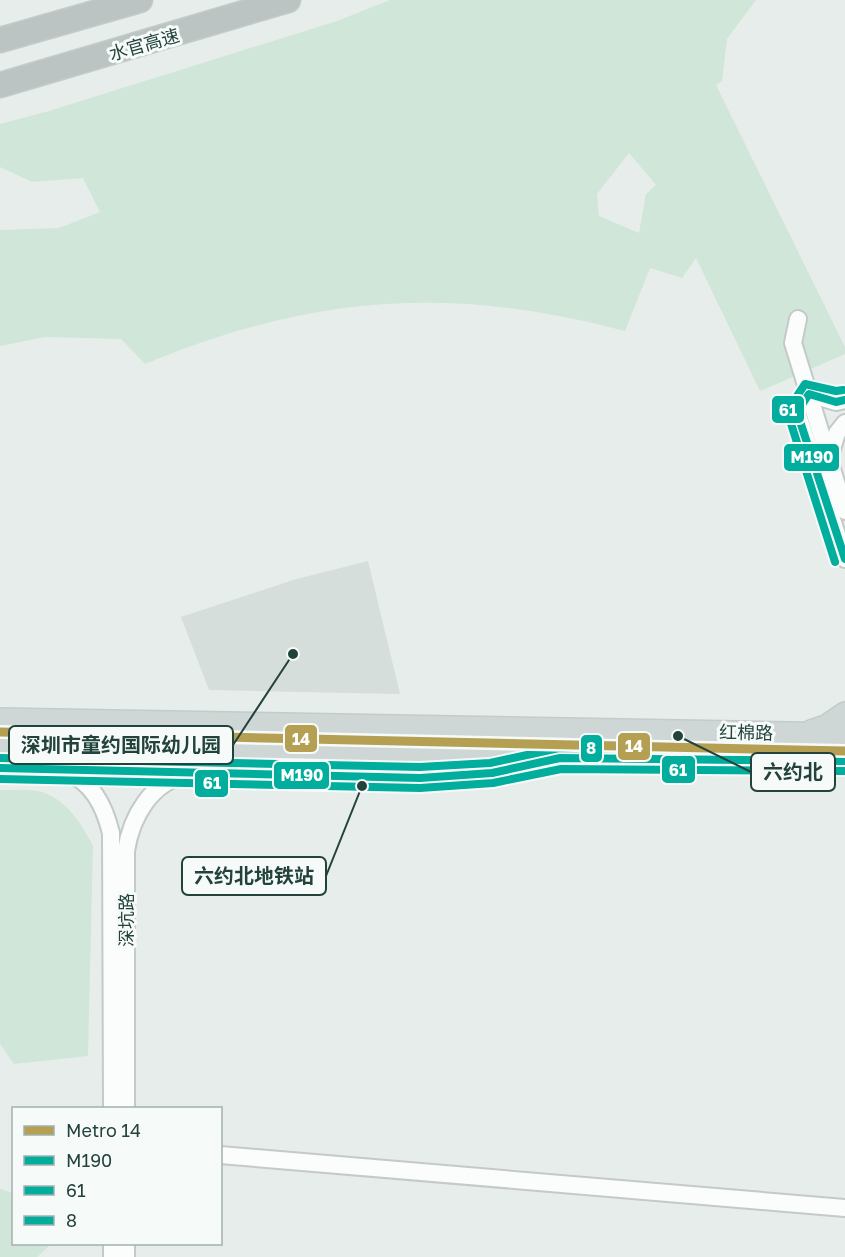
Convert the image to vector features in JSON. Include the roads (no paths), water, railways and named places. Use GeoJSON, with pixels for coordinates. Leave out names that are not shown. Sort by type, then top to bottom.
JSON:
{"type":"FeatureCollection","features":[{"type":"Feature","properties":{"kind":"highway"},"geometry":{"type":"LineString","coordinates":[[0,40],[140,0]]}},
{"type":"Feature","properties":{"kind":"highway","name":"水官高速"},"geometry":{"type":"LineString","coordinates":[[0,85],[288,0]]}},
{"type":"Feature","properties":{"kind":"main road"},"geometry":{"type":"LineString","coordinates":[[0,706],[76,720]]}},
{"type":"Feature","properties":{"kind":"main road"},"geometry":{"type":"LineString","coordinates":[[805,733],[826,726],[845,713]]}},
{"type":"Feature","properties":{"kind":"main road","name":"红棉路"},"geometry":{"type":"LineString","coordinates":[[0,719],[845,734]]}},
{"type":"Feature","properties":{"kind":"main road","name":"红棉路"},"geometry":{"type":"LineString","coordinates":[[0,749],[845,761]]}},
{"type":"Feature","properties":{"kind":"main road"},"geometry":{"type":"LineString","coordinates":[[0,768],[456,777],[492,773],[560,758]]}},
{"type":"Feature","properties":{"kind":"main road"},"geometry":{"type":"LineString","coordinates":[[789,760],[818,765],[845,776]]}},
{"type":"Feature","properties":{"kind":"street"},"geometry":{"type":"LineString","coordinates":[[798,319],[793,343],[845,511]]}},
{"type":"Feature","properties":{"kind":"street"},"geometry":{"type":"LineString","coordinates":[[809,394],[836,402],[845,400]]}},
{"type":"Feature","properties":{"kind":"street"},"geometry":{"type":"LineString","coordinates":[[809,394],[797,412],[845,559]]}},
{"type":"Feature","properties":{"kind":"street"},"geometry":{"type":"LineString","coordinates":[[829,458],[837,434],[845,423]]}},
{"type":"Feature","properties":{"kind":"street","name":"深坑路"},"geometry":{"type":"LineString","coordinates":[[60,769],[75,775],[97,797],[106,814],[111,833],[112,1107]]}},
{"type":"Feature","properties":{"kind":"street","name":"深坑路"},"geometry":{"type":"LineString","coordinates":[[126,1107],[126,851],[129,831],[149,797],[164,784],[180,776],[202,773]]}},
{"type":"Feature","properties":{"kind":"street"},"geometry":{"type":"LineString","coordinates":[[222,1155],[845,1208]]}},
{"type":"Feature","properties":{"kind":"metro line","name":"14"},"geometry":{"type":"LineString","coordinates":[[0,732],[845,751]]}},
{"type":"Feature","properties":{"kind":"place","name":"深圳市童约国际幼儿园"},"geometry":{"type":"Point","coordinates":[293,654]}},
{"type":"Feature","properties":{"kind":"place","name":"六约北"},"geometry":{"type":"Point","coordinates":[678,736]}},
{"type":"Feature","properties":{"kind":"place","name":"六约北地铁站"},"geometry":{"type":"Point","coordinates":[362,786]}}]}
